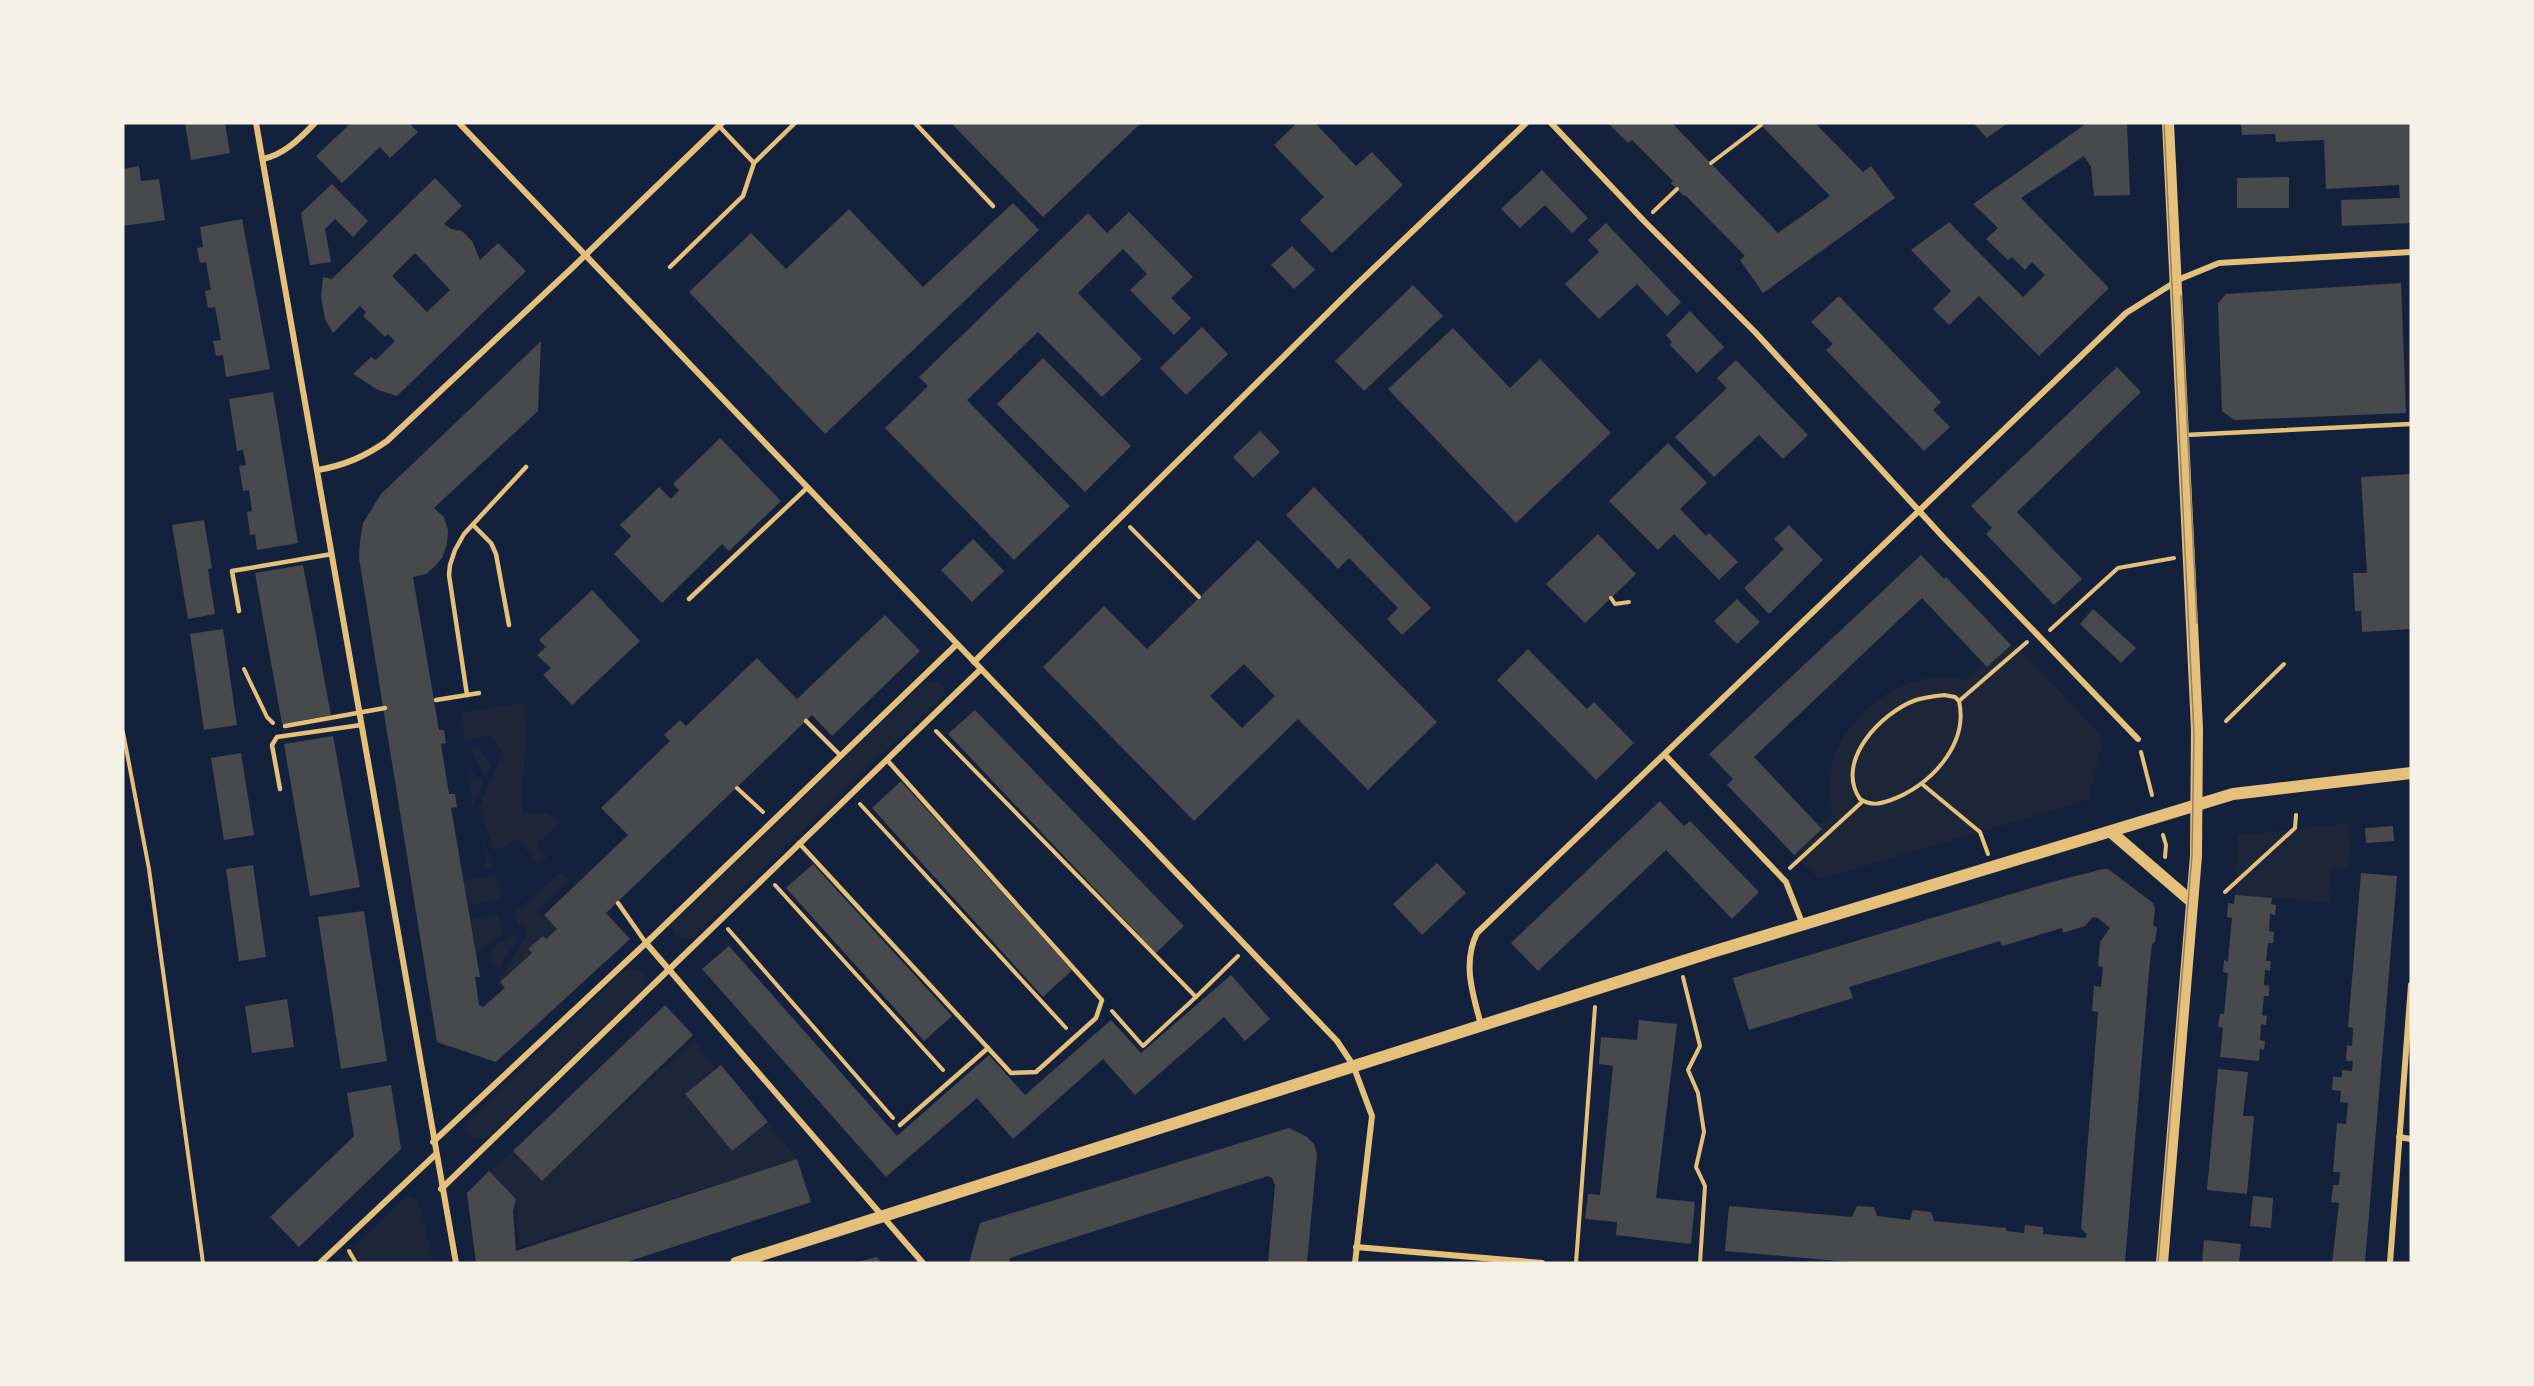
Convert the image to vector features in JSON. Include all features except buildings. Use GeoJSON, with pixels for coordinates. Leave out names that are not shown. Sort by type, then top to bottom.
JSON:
{"type":"FeatureCollection","features":[{"type":"Feature","properties":{"kind":"main road"},"geometry":{"type":"LineString","coordinates":[[2162,1263],[2198,805],[2197,729],[2168,123]]}},
{"type":"Feature","properties":{"kind":"main road"},"geometry":{"type":"LineString","coordinates":[[736,1263],[1679,962],[2233,794],[2411,773]]}},
{"type":"Feature","properties":{"kind":"main road"},"geometry":{"type":"LineString","coordinates":[[2111,832],[2192,902]]}},
{"type":"Feature","properties":{"kind":"street"},"geometry":{"type":"LineString","coordinates":[[256,123],[318,470],[441,1190],[456,1263]]}},
{"type":"Feature","properties":{"kind":"street"},"geometry":{"type":"LineString","coordinates":[[263,159],[274,157],[289,148],[315,123]]}},
{"type":"Feature","properties":{"kind":"street"},"geometry":{"type":"LineString","coordinates":[[459,123],[1337,1041],[1353,1065],[1372,1116],[1355,1263]]}},
{"type":"Feature","properties":{"kind":"street"},"geometry":{"type":"LineString","coordinates":[[974,662],[1352,289],[1526,123]]}},
{"type":"Feature","properties":{"kind":"street"},"geometry":{"type":"LineString","coordinates":[[1551,123],[1755,332],[1944,538],[2138,739]]}},
{"type":"Feature","properties":{"kind":"street"},"geometry":{"type":"LineString","coordinates":[[318,470],[344,465],[366,456],[387,441],[586,255],[720,125]]}},
{"type":"Feature","properties":{"kind":"street"},"geometry":{"type":"LineString","coordinates":[[1481,1025],[1469,972],[1470,947],[1477,933],[2126,313],[2175,282],[2219,263],[2411,252]]}},
{"type":"Feature","properties":{"kind":"street"},"geometry":{"type":"LineString","coordinates":[[433,1142],[646,943],[957,644]]}},
{"type":"Feature","properties":{"kind":"street"},"geometry":{"type":"LineString","coordinates":[[441,1190],[981,669]]}},
{"type":"Feature","properties":{"kind":"street"},"geometry":{"type":"LineString","coordinates":[[1665,755],[1786,882],[1803,925]]}},
{"type":"Feature","properties":{"kind":"street"},"geometry":{"type":"LineString","coordinates":[[646,943],[922,1263]]}},
{"type":"Feature","properties":{"kind":"street"},"geometry":{"type":"LineString","coordinates":[[2390,1263],[2411,985]]}},
{"type":"Feature","properties":{"kind":"street"},"geometry":{"type":"LineString","coordinates":[[2399,1137],[2411,1139]]}},
{"type":"Feature","properties":{"kind":"street"},"geometry":{"type":"LineString","coordinates":[[320,1263],[435,1155]]}},
{"type":"Feature","properties":{"kind":"street"},"geometry":{"type":"LineString","coordinates":[[1356,1247],[1542,1263]]}},
{"type":"Feature","properties":{"kind":"lane"},"geometry":{"type":"LineString","coordinates":[[670,267],[743,196],[754,163],[795,123]]}},
{"type":"Feature","properties":{"kind":"lane"},"geometry":{"type":"LineString","coordinates":[[915,123],[993,206]]}},
{"type":"Feature","properties":{"kind":"lane"},"geometry":{"type":"LineString","coordinates":[[720,125],[754,163]]}},
{"type":"Feature","properties":{"kind":"lane"},"geometry":{"type":"LineString","coordinates":[[2183,435],[2411,424]]}},
{"type":"Feature","properties":{"kind":"lane"},"geometry":{"type":"LineString","coordinates":[[467,695],[449,575],[455,550],[473,525],[526,467]]}},
{"type":"Feature","properties":{"kind":"lane"},"geometry":{"type":"LineString","coordinates":[[689,599],[808,487]]}},
{"type":"Feature","properties":{"kind":"lane"},"geometry":{"type":"LineString","coordinates":[[473,525],[491,543],[496,554],[509,625]]}},
{"type":"Feature","properties":{"kind":"lane"},"geometry":{"type":"LineString","coordinates":[[239,611],[232,571],[332,554]]}},
{"type":"Feature","properties":{"kind":"lane"},"geometry":{"type":"LineString","coordinates":[[436,700],[479,693]]}},
{"type":"Feature","properties":{"kind":"lane"},"geometry":{"type":"LineString","coordinates":[[285,726],[385,708]]}},
{"type":"Feature","properties":{"kind":"lane"},"geometry":{"type":"LineString","coordinates":[[806,722],[840,755]]}},
{"type":"Feature","properties":{"kind":"lane"},"geometry":{"type":"LineString","coordinates":[[280,789],[272,745],[277,737],[362,725]]}},
{"type":"Feature","properties":{"kind":"lane"},"geometry":{"type":"LineString","coordinates":[[799,843],[1011,1073],[1036,1072],[1096,1018],[1102,1000],[886,760]]}},
{"type":"Feature","properties":{"kind":"lane"},"geometry":{"type":"LineString","coordinates":[[618,903],[646,943]]}},
{"type":"Feature","properties":{"kind":"lane"},"geometry":{"type":"LineString","coordinates":[[900,1125],[988,1048]]}},
{"type":"Feature","properties":{"kind":"path"},"geometry":{"type":"LineString","coordinates":[[1711,164],[1761,125]]}},
{"type":"Feature","properties":{"kind":"path"},"geometry":{"type":"LineString","coordinates":[[1644,220],[1677,189]]}},
{"type":"Feature","properties":{"kind":"path"},"geometry":{"type":"LineString","coordinates":[[1120,517],[1199,597]]}},
{"type":"Feature","properties":{"kind":"path"},"geometry":{"type":"LineString","coordinates":[[1959,701],[2118,568],[2189,555]]}},
{"type":"Feature","properties":{"kind":"path"},"geometry":{"type":"LineString","coordinates":[[1611,598],[1615,603],[1629,602]]}},
{"type":"Feature","properties":{"kind":"path"},"geometry":{"type":"LineString","coordinates":[[2226,721],[2284,664]]}},
{"type":"Feature","properties":{"kind":"path"},"geometry":{"type":"LineString","coordinates":[[244,669],[267,717],[274,724],[285,726]]}},
{"type":"Feature","properties":{"kind":"path"},"geometry":{"type":"LineString","coordinates":[[1944,695],[1955,697],[1959,701],[1959,723],[1951,747],[1935,772],[1922,784],[1906,794],[1881,803],[1868,804],[1863,801],[1855,787],[1854,771],[1862,744],[1877,726],[1896,710],[1915,700],[1944,695]]}},
{"type":"Feature","properties":{"kind":"path"},"geometry":{"type":"LineString","coordinates":[[927,722],[1196,997]]}},
{"type":"Feature","properties":{"kind":"path"},"geometry":{"type":"LineString","coordinates":[[123,732],[149,869],[203,1263]]}},
{"type":"Feature","properties":{"kind":"path"},"geometry":{"type":"LineString","coordinates":[[2138,739],[2152,795]]}},
{"type":"Feature","properties":{"kind":"path"},"geometry":{"type":"LineString","coordinates":[[1922,784],[1980,832],[1993,868]]}},
{"type":"Feature","properties":{"kind":"path"},"geometry":{"type":"LineString","coordinates":[[737,788],[772,821]]}},
{"type":"Feature","properties":{"kind":"path"},"geometry":{"type":"LineString","coordinates":[[851,794],[1074,1037]]}},
{"type":"Feature","properties":{"kind":"path"},"geometry":{"type":"LineString","coordinates":[[1780,877],[1863,801]]}},
{"type":"Feature","properties":{"kind":"path"},"geometry":{"type":"LineString","coordinates":[[2225,892],[2295,828],[2296,815]]}},
{"type":"Feature","properties":{"kind":"path"},"geometry":{"type":"LineString","coordinates":[[2161,862],[2165,856],[2166,844],[2163,834]]}},
{"type":"Feature","properties":{"kind":"path"},"geometry":{"type":"LineString","coordinates":[[766,875],[951,1080]]}},
{"type":"Feature","properties":{"kind":"path"},"geometry":{"type":"LineString","coordinates":[[720,919],[900,1125]]}},
{"type":"Feature","properties":{"kind":"path"},"geometry":{"type":"LineString","coordinates":[[1102,1000],[1143,1046],[1247,947]]}},
{"type":"Feature","properties":{"kind":"path"},"geometry":{"type":"LineString","coordinates":[[1679,962],[1700,1047],[1688,1070],[1698,1093],[1704,1132],[1696,1167],[1705,1186],[1700,1263]]}},
{"type":"Feature","properties":{"kind":"path"},"geometry":{"type":"LineString","coordinates":[[1576,1263],[1597,988]]}},
{"type":"Feature","properties":{"kind":"shaded area"},"geometry":{"type":"Polygon","coordinates":[[[2011,645],[2019,649],[2104,738],[2088,800],[1820,879],[1794,855],[1822,830],[1819,826],[1833,813],[1829,790],[1831,768],[1839,746],[1851,726],[1886,694],[1907,684],[1929,678],[1966,680],[1984,663],[2011,645]]]}},
{"type":"Feature","properties":{"kind":"shaded area"},"geometry":{"type":"Polygon","coordinates":[[[929,680],[943,685],[945,691],[940,699],[691,939],[681,938],[673,932],[673,923],[919,687],[929,680]]]}},
{"type":"Feature","properties":{"kind":"shaded area"},"geometry":{"type":"Polygon","coordinates":[[[527,703],[522,813],[548,813],[561,822],[537,844],[547,857],[538,865],[518,839],[494,851],[479,808],[503,753],[489,735],[465,742],[460,712],[527,703]]]}},
{"type":"Feature","properties":{"kind":"shaded area"},"geometry":{"type":"Polygon","coordinates":[[[478,747],[491,765],[486,777],[470,748],[478,747]]]}},
{"type":"Feature","properties":{"kind":"shaded area"},"geometry":{"type":"Polygon","coordinates":[[[470,767],[476,778],[480,777],[483,784],[472,806],[470,767]]]}},
{"type":"Feature","properties":{"kind":"shaded area"},"geometry":{"type":"Polygon","coordinates":[[[475,813],[493,868],[484,870],[486,851],[475,813]]]}},
{"type":"Feature","properties":{"kind":"shaded area"},"geometry":{"type":"Polygon","coordinates":[[[2352,823],[2347,868],[2332,869],[2329,902],[2235,895],[2238,835],[2352,823]]]}},
{"type":"Feature","properties":{"kind":"shaded area"},"geometry":{"type":"Polygon","coordinates":[[[561,872],[570,880],[539,910],[543,917],[544,915],[557,929],[546,939],[542,936],[529,949],[532,953],[500,982],[505,988],[502,991],[497,983],[526,937],[523,925],[519,926],[514,913],[561,872]]]}},
{"type":"Feature","properties":{"kind":"shaded area"},"geometry":{"type":"Polygon","coordinates":[[[495,875],[503,899],[468,905],[464,881],[495,875]]]}},
{"type":"Feature","properties":{"kind":"shaded area"},"geometry":{"type":"Polygon","coordinates":[[[498,914],[502,934],[476,953],[470,919],[498,914]]]}},
{"type":"Feature","properties":{"kind":"shaded area"},"geometry":{"type":"Polygon","coordinates":[[[513,933],[517,940],[499,968],[492,966],[491,950],[513,933]]]}},
{"type":"Feature","properties":{"kind":"shaded area"},"geometry":{"type":"Polygon","coordinates":[[[630,968],[639,970],[645,976],[643,990],[487,1138],[473,1138],[467,1128],[469,1118],[622,972],[630,968]]]}},
{"type":"Feature","properties":{"kind":"shaded area"},"geometry":{"type":"Polygon","coordinates":[[[694,1039],[715,1067],[685,1095],[732,1151],[768,1122],[797,1159],[519,1247],[516,1199],[489,1171],[513,1151],[542,1181],[694,1039]]]}},
{"type":"Feature","properties":{"kind":"shaded area"},"geometry":{"type":"Polygon","coordinates":[[[409,1196],[418,1200],[434,1263],[337,1263],[401,1201],[409,1196]]]}},
{"type":"Feature","properties":{"kind":"tram line"},"geometry":{"type":"LineString","coordinates":[[2158,1263],[2192,855],[2194,734],[2164,123]]}},
{"type":"Feature","properties":{"kind":"tram line"},"geometry":{"type":"LineString","coordinates":[[2181,296],[2197,623]]}}]}
